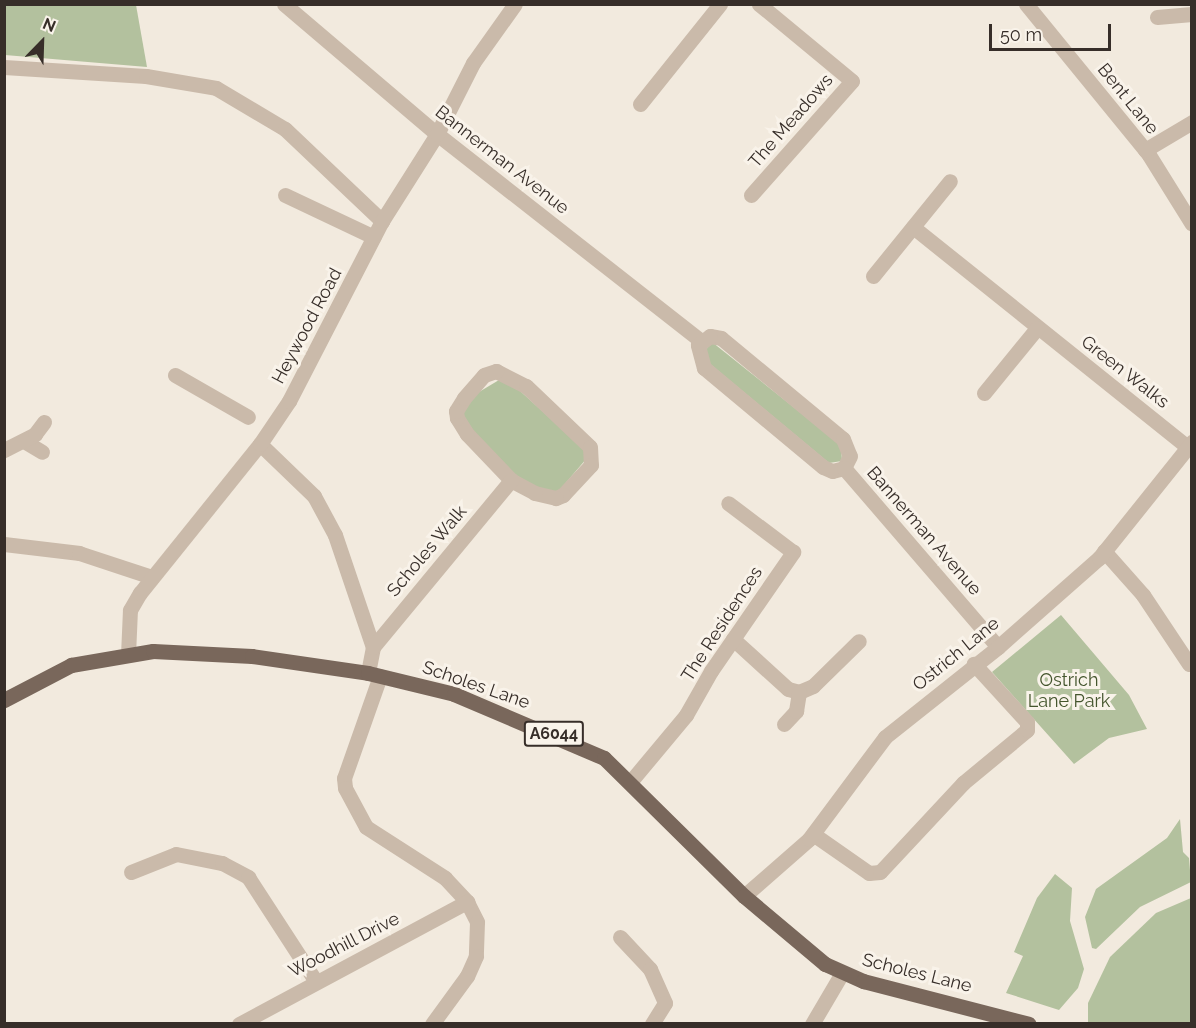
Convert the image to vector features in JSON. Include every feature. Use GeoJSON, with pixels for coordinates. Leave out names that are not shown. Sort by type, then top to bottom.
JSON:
{"type":"FeatureCollection","features":[{"type":"Feature","properties":{"kind":"main road","name":"Scholes Lane"},"geometry":{"type":"LineString","coordinates":[[4,700],[71,664],[153,651],[373,664],[563,738],[604,758],[631,781],[744,896],[804,950],[842,973],[1029,1023]]}},
{"type":"Feature","properties":{"kind":"street","name":"Bannerman Avenue"},"geometry":{"type":"LineString","coordinates":[[284,4],[437,135],[701,341]]}},
{"type":"Feature","properties":{"kind":"street","name":"Heywood Road"},"geometry":{"type":"LineString","coordinates":[[128,655],[130,610],[321,343],[382,221],[437,135],[473,63],[515,4]]}},
{"type":"Feature","properties":{"kind":"street"},"geometry":{"type":"LineString","coordinates":[[640,104],[720,4]]}},
{"type":"Feature","properties":{"kind":"street","name":"The Meadows"},"geometry":{"type":"LineString","coordinates":[[751,195],[852,81],[759,4]]}},
{"type":"Feature","properties":{"kind":"street","name":"Bent Lane"},"geometry":{"type":"LineString","coordinates":[[1026,4],[1145,150],[1191,224]]}},
{"type":"Feature","properties":{"kind":"street"},"geometry":{"type":"LineString","coordinates":[[1157,17],[1191,14]]}},
{"type":"Feature","properties":{"kind":"street"},"geometry":{"type":"LineString","coordinates":[[4,67],[146,76],[216,88],[285,129],[382,221]]}},
{"type":"Feature","properties":{"kind":"street"},"geometry":{"type":"LineString","coordinates":[[1145,150],[1191,122]]}},
{"type":"Feature","properties":{"kind":"street"},"geometry":{"type":"LineString","coordinates":[[873,276],[950,181]]}},
{"type":"Feature","properties":{"kind":"street"},"geometry":{"type":"LineString","coordinates":[[285,195],[374,237]]}},
{"type":"Feature","properties":{"kind":"street","name":"Green Walks"},"geometry":{"type":"LineString","coordinates":[[913,227],[1037,328],[1190,444]]}},
{"type":"Feature","properties":{"kind":"street"},"geometry":{"type":"LineString","coordinates":[[984,393],[1037,328]]}},
{"type":"Feature","properties":{"kind":"street","name":"Bannerman Avenue"},"geometry":{"type":"LineString","coordinates":[[710,336],[721,338],[840,435],[849,447],[844,468],[832,471],[823,468],[704,368],[698,349],[701,341],[710,336]]}},
{"type":"Feature","properties":{"kind":"street"},"geometry":{"type":"LineString","coordinates":[[496,371],[526,386],[566,420],[593,453],[591,465],[556,498],[535,494],[511,480],[467,435],[457,418],[456,411],[484,375],[496,371]]}},
{"type":"Feature","properties":{"kind":"street"},"geometry":{"type":"LineString","coordinates":[[175,375],[259,429],[314,496],[335,535],[373,664],[344,778],[345,788],[366,827],[445,878],[467,902],[477,922],[476,956],[467,976],[432,1023]]}},
{"type":"Feature","properties":{"kind":"street"},"geometry":{"type":"LineString","coordinates":[[4,450],[24,441],[44,422]]}},
{"type":"Feature","properties":{"kind":"street"},"geometry":{"type":"LineString","coordinates":[[24,441],[42,452]]}},
{"type":"Feature","properties":{"kind":"street","name":"Ostrich Lane"},"geometry":{"type":"LineString","coordinates":[[744,896],[813,834],[885,737],[998,647],[1104,551],[1190,444]]}},
{"type":"Feature","properties":{"kind":"street","name":"Bannerman Avenue"},"geometry":{"type":"LineString","coordinates":[[844,468],[998,647]]}},
{"type":"Feature","properties":{"kind":"street","name":"Scholes Walk"},"geometry":{"type":"LineString","coordinates":[[373,664],[511,480]]}},
{"type":"Feature","properties":{"kind":"street","name":"The Residences"},"geometry":{"type":"LineString","coordinates":[[631,781],[686,715],[733,639],[794,552],[728,503]]}},
{"type":"Feature","properties":{"kind":"street"},"geometry":{"type":"LineString","coordinates":[[4,544],[79,553],[152,577]]}},
{"type":"Feature","properties":{"kind":"street"},"geometry":{"type":"LineString","coordinates":[[1104,551],[1143,595],[1189,664]]}},
{"type":"Feature","properties":{"kind":"street"},"geometry":{"type":"LineString","coordinates":[[733,639],[788,689],[798,692],[813,686],[859,641]]}},
{"type":"Feature","properties":{"kind":"street"},"geometry":{"type":"LineString","coordinates":[[813,834],[869,873],[880,872],[963,783],[1027,730],[1027,722],[974,664]]}},
{"type":"Feature","properties":{"kind":"street"},"geometry":{"type":"LineString","coordinates":[[784,724],[796,711],[798,692]]}},
{"type":"Feature","properties":{"kind":"street"},"geometry":{"type":"LineString","coordinates":[[131,872],[176,854],[222,863],[248,877],[315,980]]}},
{"type":"Feature","properties":{"kind":"street","name":"Woodhill Drive"},"geometry":{"type":"LineString","coordinates":[[240,1023],[315,980],[467,902]]}},
{"type":"Feature","properties":{"kind":"street"},"geometry":{"type":"LineString","coordinates":[[620,937],[650,969],[664,1003],[652,1023]]}},
{"type":"Feature","properties":{"kind":"street"},"geometry":{"type":"LineString","coordinates":[[812,1023],[842,973]]}},
{"type":"Feature","properties":{"kind":"green space"},"geometry":{"type":"Polygon","coordinates":[[[5,4],[136,5],[147,67],[5,55],[5,4]]]}},
{"type":"Feature","properties":{"kind":"green space"},"geometry":{"type":"Polygon","coordinates":[[[712,342],[841,445],[842,461],[829,463],[710,364],[705,351],[712,342]]]}},
{"type":"Feature","properties":{"kind":"green space"},"geometry":{"type":"Polygon","coordinates":[[[499,380],[519,390],[585,450],[587,458],[558,492],[546,493],[507,470],[481,443],[462,413],[474,395],[499,380]]]}},
{"type":"Feature","properties":{"kind":"green space","name":"Ostrich Lane Park"},"geometry":{"type":"Polygon","coordinates":[[[1061,615],[1129,695],[1147,729],[1109,738],[1074,764],[992,672],[1061,615]]]}},
{"type":"Feature","properties":{"kind":"green space"},"geometry":{"type":"Polygon","coordinates":[[[1180,819],[1183,852],[1189,858],[1191,882],[1140,907],[1096,949],[1092,948],[1085,917],[1096,889],[1167,838],[1180,819]]]}},
{"type":"Feature","properties":{"kind":"green space"},"geometry":{"type":"Polygon","coordinates":[[[1055,874],[1072,888],[1070,921],[1084,969],[1078,988],[1059,1010],[1006,993],[1023,956],[1014,952],[1037,898],[1055,874]]]}},
{"type":"Feature","properties":{"kind":"green space"},"geometry":{"type":"Polygon","coordinates":[[[1191,898],[1191,1023],[1088,1023],[1088,1003],[1110,957],[1156,913],[1191,898]]]}}]}
